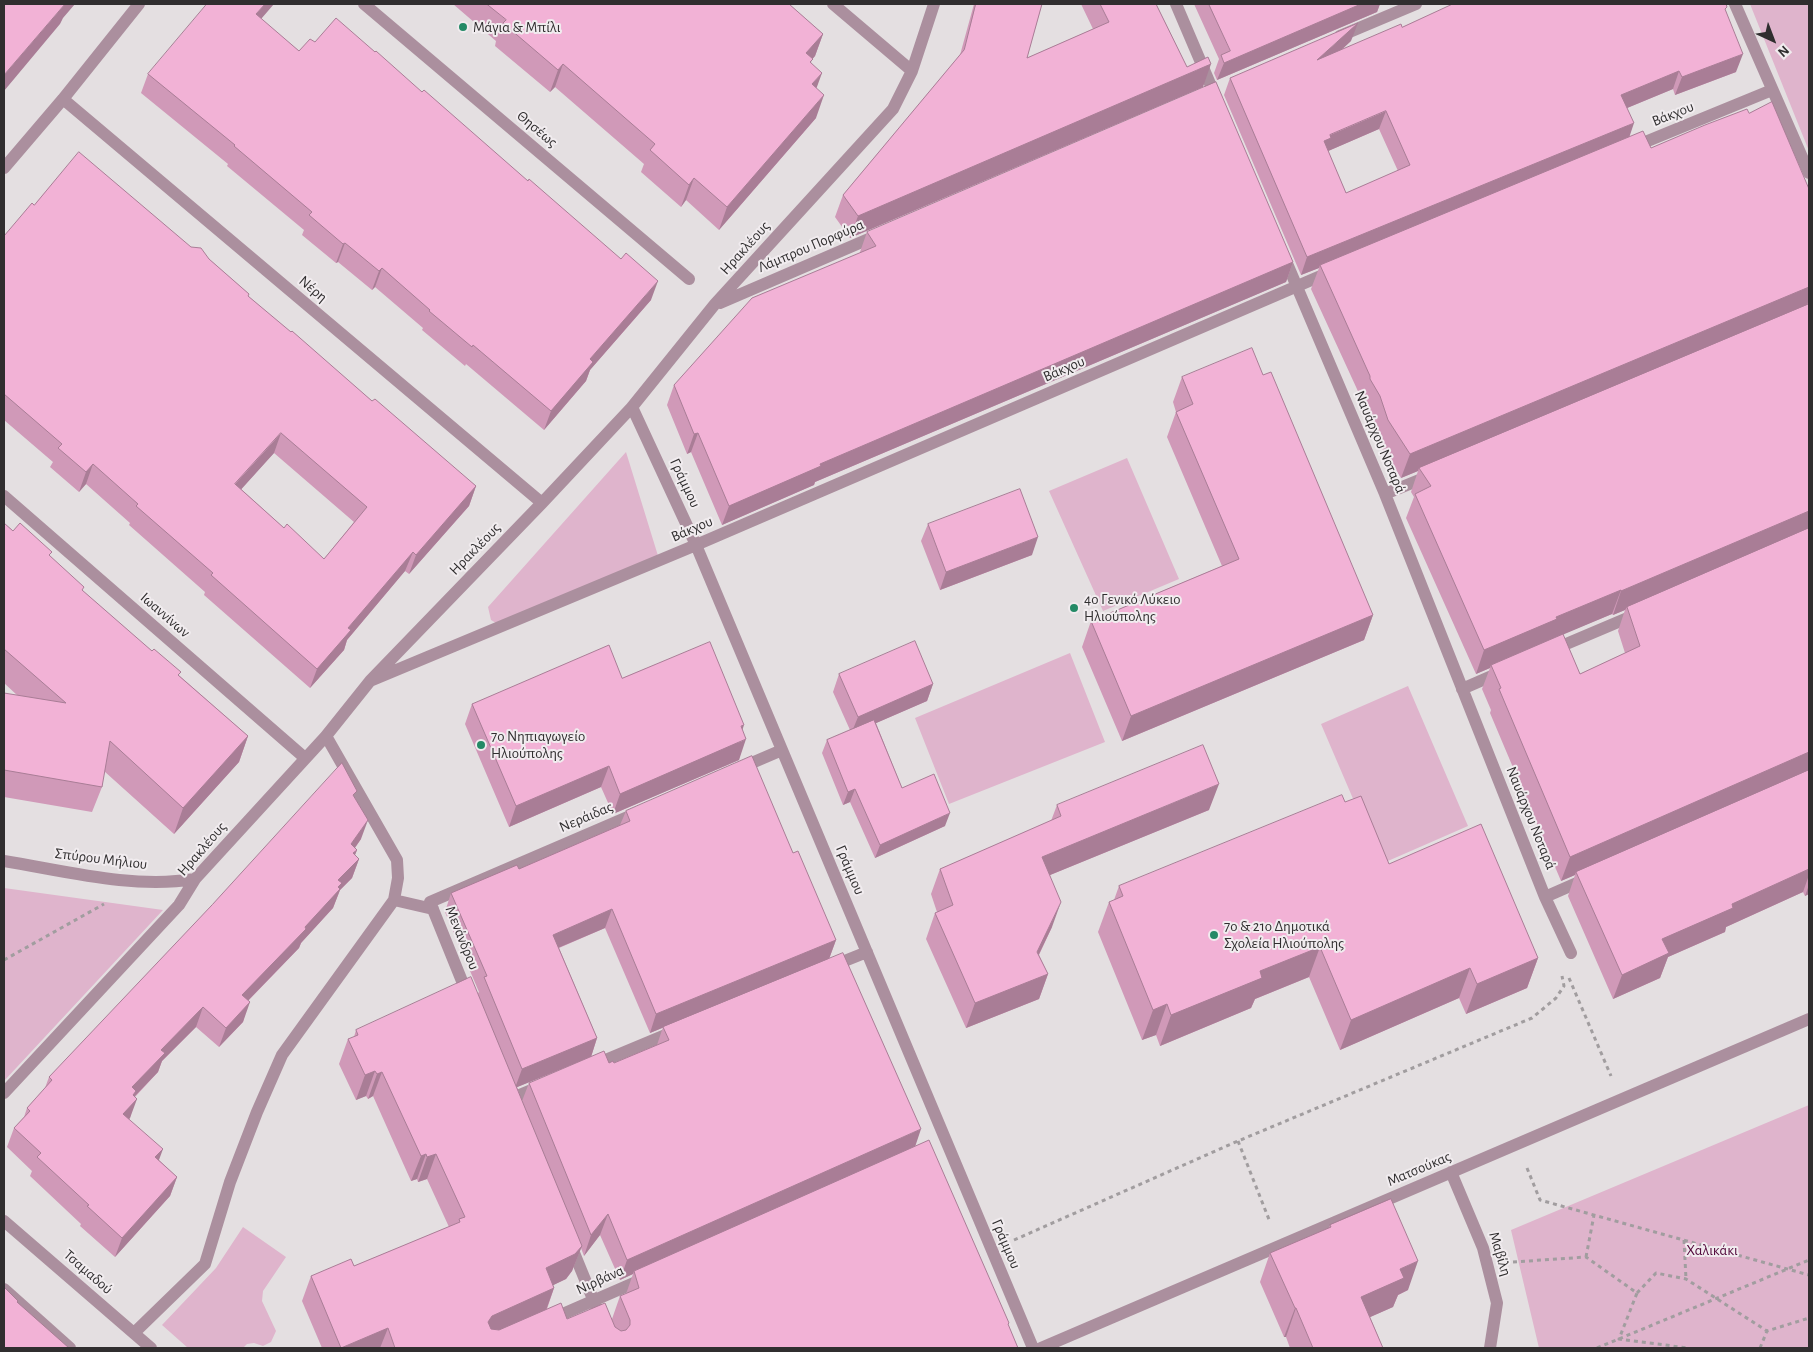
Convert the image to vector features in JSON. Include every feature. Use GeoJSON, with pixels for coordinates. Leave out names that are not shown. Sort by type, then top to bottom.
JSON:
{"type":"FeatureCollection","features":[{"type":"Feature","properties":{"kind":"street"},"geometry":{"type":"LineString","coordinates":[[4,168],[63,99],[139,4]]}},
{"type":"Feature","properties":{"kind":"street","name":"Θησέως"},"geometry":{"type":"LineString","coordinates":[[364,4],[689,280]]}},
{"type":"Feature","properties":{"kind":"street"},"geometry":{"type":"LineString","coordinates":[[833,4],[912,71]]}},
{"type":"Feature","properties":{"kind":"street","name":"Ηρακλέους"},"geometry":{"type":"LineString","coordinates":[[4,1093],[179,905],[195,879],[326,736],[370,681],[632,407],[715,304],[893,109],[912,71],[934,4]]}},
{"type":"Feature","properties":{"kind":"street"},"geometry":{"type":"LineString","coordinates":[[1176,4],[1220,109]]}},
{"type":"Feature","properties":{"kind":"street"},"geometry":{"type":"LineString","coordinates":[[1328,42],[1416,4]]}},
{"type":"Feature","properties":{"kind":"street"},"geometry":{"type":"LineString","coordinates":[[1735,4],[1809,173]]}},
{"type":"Feature","properties":{"kind":"street","name":"Βάκχου"},"geometry":{"type":"LineString","coordinates":[[1626,151],[1772,90]]}},
{"type":"Feature","properties":{"kind":"street","name":"Νέρη"},"geometry":{"type":"LineString","coordinates":[[63,99],[542,503]]}},
{"type":"Feature","properties":{"kind":"street","name":"Λάμπρου Πορφύρα"},"geometry":{"type":"LineString","coordinates":[[715,304],[887,231]]}},
{"type":"Feature","properties":{"kind":"street","name":"Ναυάρχου Νοταρά"},"geometry":{"type":"LineString","coordinates":[[1278,242],[1385,494],[1545,897],[1566,956]]}},
{"type":"Feature","properties":{"kind":"street","name":"Βάκχου"},"geometry":{"type":"LineString","coordinates":[[370,681],[696,545],[1342,267]]}},
{"type":"Feature","properties":{"kind":"street","name":"Γράμμου"},"geometry":{"type":"LineString","coordinates":[[632,407],[696,545],[866,952],[942,1146],[991,1250],[1033,1348]]}},
{"type":"Feature","properties":{"kind":"street"},"geometry":{"type":"LineString","coordinates":[[1385,494],[1440,471]]}},
{"type":"Feature","properties":{"kind":"street","name":"Ιωαννίνων"},"geometry":{"type":"LineString","coordinates":[[4,496],[305,758]]}},
{"type":"Feature","properties":{"kind":"street"},"geometry":{"type":"LineString","coordinates":[[1544,654],[1645,611]]}},
{"type":"Feature","properties":{"kind":"street"},"geometry":{"type":"LineString","coordinates":[[1462,689],[1517,665]]}},
{"type":"Feature","properties":{"kind":"street"},"geometry":{"type":"LineString","coordinates":[[134,1333],[205,1264],[230,1182],[257,1112],[282,1056],[394,900],[398,878],[397,860],[326,736]]}},
{"type":"Feature","properties":{"kind":"street"},"geometry":{"type":"LineString","coordinates":[[728,774],[782,750]]}},
{"type":"Feature","properties":{"kind":"street","name":"Νεράιδας"},"geometry":{"type":"LineString","coordinates":[[431,906],[646,808]]}},
{"type":"Feature","properties":{"kind":"street","name":"Σπύρου Μήλιου"},"geometry":{"type":"LineString","coordinates":[[4,861],[108,878],[175,882],[195,879]]}},
{"type":"Feature","properties":{"kind":"street"},"geometry":{"type":"LineString","coordinates":[[1545,897],[1600,873]]}},
{"type":"Feature","properties":{"kind":"street"},"geometry":{"type":"LineString","coordinates":[[394,900],[431,906]]}},
{"type":"Feature","properties":{"kind":"street","name":"Μενάνδρου"},"geometry":{"type":"LineString","coordinates":[[431,906],[474,1009]]}},
{"type":"Feature","properties":{"kind":"street"},"geometry":{"type":"LineString","coordinates":[[821,971],[866,952]]}},
{"type":"Feature","properties":{"kind":"street","name":"Ματσούκας"},"geometry":{"type":"LineString","coordinates":[[1041,1348],[1809,1019]]}},
{"type":"Feature","properties":{"kind":"street"},"geometry":{"type":"LineString","coordinates":[[584,1069],[684,1027]]}},
{"type":"Feature","properties":{"kind":"street"},"geometry":{"type":"LineString","coordinates":[[510,1099],[556,1080]]}},
{"type":"Feature","properties":{"kind":"street","name":"Μαβίλη"},"geometry":{"type":"LineString","coordinates":[[1451,1172],[1483,1248],[1497,1304],[1490,1348]]}},
{"type":"Feature","properties":{"kind":"street","name":"Τσαμαδού"},"geometry":{"type":"LineString","coordinates":[[4,1221],[151,1348]]}},
{"type":"Feature","properties":{"kind":"street"},"geometry":{"type":"LineString","coordinates":[[563,1227],[613,1348]]}},
{"type":"Feature","properties":{"kind":"street","name":"Νιρβάνα"},"geometry":{"type":"LineString","coordinates":[[540,1324],[657,1273]]}},
{"type":"Feature","properties":{"kind":"street"},"geometry":{"type":"LineString","coordinates":[[4,1289],[70,1348]]}},
{"type":"Feature","properties":{"kind":"path"},"geometry":{"type":"LineString","coordinates":[[4,960],[107,903]]}},
{"type":"Feature","properties":{"kind":"path"},"geometry":{"type":"LineString","coordinates":[[1566,956],[1620,1100]]}},
{"type":"Feature","properties":{"kind":"path"},"geometry":{"type":"LineString","coordinates":[[991,1250],[1238,1141],[1532,1018],[1556,998],[1564,986],[1561,971],[1566,956]]}},
{"type":"Feature","properties":{"kind":"path"},"geometry":{"type":"LineString","coordinates":[[1238,1141],[1280,1246]]}},
{"type":"Feature","properties":{"kind":"path"},"geometry":{"type":"LineString","coordinates":[[1517,1144],[1540,1200],[1809,1275]]}},
{"type":"Feature","properties":{"kind":"path"},"geometry":{"type":"LineString","coordinates":[[1586,1257],[1594,1215]]}},
{"type":"Feature","properties":{"kind":"path"},"geometry":{"type":"LineString","coordinates":[[1684,1240],[1686,1279]]}},
{"type":"Feature","properties":{"kind":"path"},"geometry":{"type":"LineString","coordinates":[[1487,1264],[1586,1257],[1637,1293]]}},
{"type":"Feature","properties":{"kind":"path"},"geometry":{"type":"LineString","coordinates":[[1597,1348],[1809,1260]]}},
{"type":"Feature","properties":{"kind":"path"},"geometry":{"type":"LineString","coordinates":[[1619,1339],[1637,1293],[1656,1273],[1686,1279],[1768,1331]]}},
{"type":"Feature","properties":{"kind":"path"},"geometry":{"type":"LineString","coordinates":[[1760,1348],[1768,1331],[1809,1318]]}},
{"type":"Feature","properties":{"kind":"path"},"geometry":{"type":"LineString","coordinates":[[1619,1339],[1688,1348]]}},
{"type":"Feature","properties":{"kind":"green space"},"geometry":{"type":"Polygon","coordinates":[[[1750,4],[1809,4],[1809,151],[1750,4]]]}},
{"type":"Feature","properties":{"kind":"green space"},"geometry":{"type":"Polygon","coordinates":[[[626,452],[659,559],[501,626],[491,620],[488,607],[626,452]]]}},
{"type":"Feature","properties":{"kind":"green space"},"geometry":{"type":"Polygon","coordinates":[[[1127,458],[1179,579],[1103,611],[1049,491],[1127,458]]]}},
{"type":"Feature","properties":{"kind":"green space"},"geometry":{"type":"Polygon","coordinates":[[[1070,653],[1105,742],[949,804],[915,718],[1070,653]]]}},
{"type":"Feature","properties":{"kind":"green space"},"geometry":{"type":"Polygon","coordinates":[[[1408,686],[1468,826],[1381,864],[1321,724],[1408,686]]]}},
{"type":"Feature","properties":{"kind":"green space"},"geometry":{"type":"Polygon","coordinates":[[[4,888],[163,910],[4,1081],[4,888]]]}},
{"type":"Feature","properties":{"kind":"green space","name":"Χαλικάκι"},"geometry":{"type":"Polygon","coordinates":[[[1809,1105],[1809,1348],[1539,1348],[1511,1230],[1809,1105]]]}},
{"type":"Feature","properties":{"kind":"green space"},"geometry":{"type":"Polygon","coordinates":[[[243,1227],[286,1257],[263,1291],[262,1301],[276,1331],[271,1342],[263,1346],[254,1343],[247,1344],[243,1348],[188,1348],[162,1325],[216,1268],[243,1227]]]}},
{"type":"Feature","properties":{"kind":"building"},"geometry":{"type":"Polygon","coordinates":[[[4,4],[65,4],[4,75],[4,4]]]}},
{"type":"Feature","properties":{"kind":"building"},"geometry":{"type":"Polygon","coordinates":[[[207,4],[265,4],[256,14],[299,51],[310,39],[315,42],[336,18],[422,92],[424,90],[621,259],[626,253],[658,281],[590,359],[593,362],[551,411],[473,345],[472,347],[429,311],[382,268],[379,271],[345,243],[343,244],[309,215],[312,212],[235,145],[148,74],[207,4]]]}},
{"type":"Feature","properties":{"kind":"building"},"geometry":{"type":"Polygon","coordinates":[[[487,4],[789,4],[823,34],[806,53],[813,59],[810,62],[822,73],[812,84],[824,95],[727,207],[694,178],[689,185],[650,150],[655,144],[563,64],[558,70],[503,23],[506,20],[487,4]]]}},
{"type":"Feature","properties":{"kind":"building"},"geometry":{"type":"Polygon","coordinates":[[[976,4],[1042,4],[1027,58],[1109,22],[1100,4],[1156,4],[1187,67],[1208,57],[1211,64],[858,216],[843,195],[964,50],[976,4]]]}},
{"type":"Feature","properties":{"kind":"building"},"geometry":{"type":"Polygon","coordinates":[[[1209,4],[1361,4],[1224,63],[1221,55],[1230,51],[1209,4]]]}},
{"type":"Feature","properties":{"kind":"building"},"geometry":{"type":"Polygon","coordinates":[[[1453,4],[1726,4],[1727,7],[1725,9],[1743,54],[1682,77],[1679,71],[1621,95],[1634,123],[1307,257],[1230,78],[1358,23],[1317,60],[1401,24],[1402,27],[1453,4]],[[1386,111],[1330,135],[1331,138],[1324,141],[1346,193],[1410,165],[1386,111]]]}},
{"type":"Feature","properties":{"kind":"building"},"geometry":{"type":"Polygon","coordinates":[[[1216,82],[1293,262],[820,464],[821,466],[729,506],[698,433],[694,434],[674,385],[752,298],[876,246],[867,232],[1216,82]]]}},
{"type":"Feature","properties":{"kind":"building"},"geometry":{"type":"Polygon","coordinates":[[[1772,102],[1809,189],[1809,287],[1410,454],[1388,420],[1380,396],[1370,379],[1320,265],[1643,131],[1651,148],[1747,109],[1749,113],[1772,102]]]}},
{"type":"Feature","properties":{"kind":"building"},"geometry":{"type":"Polygon","coordinates":[[[79,152],[191,247],[201,248],[209,259],[249,294],[248,296],[292,331],[372,401],[375,399],[476,486],[416,555],[413,552],[348,628],[351,630],[317,669],[211,575],[213,573],[136,506],[138,504],[93,464],[86,472],[58,448],[62,444],[4,394],[4,236],[32,203],[34,205],[79,152]],[[281,433],[235,484],[284,528],[287,524],[324,559],[367,507],[281,433]]]}},
{"type":"Feature","properties":{"kind":"building"},"geometry":{"type":"Polygon","coordinates":[[[1809,304],[1809,511],[1556,617],[1557,619],[1484,650],[1415,494],[1431,486],[1419,468],[1809,304]]]}},
{"type":"Feature","properties":{"kind":"building"},"geometry":{"type":"Polygon","coordinates":[[[1252,348],[1263,375],[1271,372],[1373,615],[1131,716],[1091,621],[1239,559],[1176,412],[1193,404],[1182,377],[1252,348]]]}},
{"type":"Feature","properties":{"kind":"building"},"geometry":{"type":"Polygon","coordinates":[[[1020,489],[1038,537],[946,572],[928,524],[1020,489]]]}},
{"type":"Feature","properties":{"kind":"building"},"geometry":{"type":"Polygon","coordinates":[[[4,523],[13,531],[20,523],[52,552],[49,555],[84,587],[82,590],[152,651],[154,649],[181,672],[178,675],[248,736],[183,808],[110,741],[102,787],[4,770],[4,693],[66,703],[4,649],[4,523]]]}},
{"type":"Feature","properties":{"kind":"building"},"geometry":{"type":"Polygon","coordinates":[[[1809,528],[1809,752],[1570,857],[1499,689],[1501,688],[1491,665],[1563,634],[1580,674],[1640,646],[1627,607],[1809,528]]]}},
{"type":"Feature","properties":{"kind":"building"},"geometry":{"type":"Polygon","coordinates":[[[915,641],[933,684],[858,717],[839,674],[915,641]]]}},
{"type":"Feature","properties":{"kind":"building"},"geometry":{"type":"Polygon","coordinates":[[[710,642],[744,725],[741,726],[746,739],[620,794],[609,766],[516,806],[472,704],[609,645],[622,678],[710,642]]]}},
{"type":"Feature","properties":{"kind":"building"},"geometry":{"type":"Polygon","coordinates":[[[874,720],[902,788],[934,774],[950,813],[880,845],[855,789],[848,792],[827,740],[874,720]]]}},
{"type":"Feature","properties":{"kind":"building"},"geometry":{"type":"Polygon","coordinates":[[[1203,745],[1219,784],[1042,857],[1061,902],[1037,952],[1048,974],[975,1003],[935,913],[953,905],[940,869],[1061,816],[1057,805],[1203,745]]]}},
{"type":"Feature","properties":{"kind":"building"},"geometry":{"type":"Polygon","coordinates":[[[752,756],[793,853],[798,851],[836,940],[656,1014],[612,909],[553,935],[597,1038],[522,1069],[484,977],[487,976],[451,893],[517,865],[519,869],[630,821],[626,811],[752,756]]]}},
{"type":"Feature","properties":{"kind":"building"},"geometry":{"type":"Polygon","coordinates":[[[342,763],[357,791],[353,795],[368,820],[351,844],[357,850],[353,853],[359,859],[338,880],[342,883],[338,887],[340,889],[305,927],[306,929],[242,995],[250,1002],[226,1028],[203,1007],[161,1050],[165,1053],[132,1087],[136,1091],[133,1095],[137,1099],[123,1114],[163,1149],[155,1157],[177,1177],[122,1238],[37,1157],[41,1153],[14,1128],[30,1111],[27,1108],[52,1080],[49,1077],[212,905],[342,763]]]}},
{"type":"Feature","properties":{"kind":"building"},"geometry":{"type":"Polygon","coordinates":[[[1809,770],[1809,869],[1732,904],[1733,908],[1662,939],[1669,953],[1622,975],[1576,872],[1809,770]]]}},
{"type":"Feature","properties":{"kind":"building"},"geometry":{"type":"Polygon","coordinates":[[[1342,795],[1345,802],[1361,796],[1389,864],[1481,824],[1538,958],[1477,984],[1470,968],[1351,1020],[1320,947],[1260,971],[1262,978],[1171,1015],[1167,1004],[1153,1010],[1109,902],[1123,896],[1119,886],[1342,795]]]}},
{"type":"Feature","properties":{"kind":"building"},"geometry":{"type":"Polygon","coordinates":[[[843,953],[921,1129],[627,1260],[608,1214],[591,1235],[529,1083],[604,1051],[609,1063],[613,1061],[614,1063],[669,1040],[663,1027],[843,953]]]}},
{"type":"Feature","properties":{"kind":"building"},"geometry":{"type":"Polygon","coordinates":[[[471,977],[582,1246],[575,1254],[546,1268],[554,1288],[492,1316],[488,1322],[491,1329],[499,1330],[561,1303],[567,1319],[605,1303],[615,1327],[621,1331],[626,1330],[630,1325],[630,1320],[620,1296],[639,1288],[634,1271],[929,1140],[1009,1323],[1018,1348],[395,1348],[388,1328],[341,1348],[311,1276],[351,1259],[354,1266],[460,1222],[459,1219],[465,1217],[436,1154],[427,1157],[426,1154],[421,1156],[382,1072],[377,1074],[375,1071],[365,1075],[348,1039],[358,1035],[356,1030],[471,977]]]}},
{"type":"Feature","properties":{"kind":"building"},"geometry":{"type":"Polygon","coordinates":[[[1391,1199],[1418,1261],[1400,1269],[1404,1278],[1361,1297],[1383,1348],[1313,1348],[1270,1253],[1391,1199]]]}},
{"type":"Feature","properties":{"kind":"building"},"geometry":{"type":"Polygon","coordinates":[[[4,1287],[17,1302],[69,1348],[4,1348],[4,1287]]]}},
{"type":"Feature","properties":{"kind":"place","name":"Μάγια & Μπίλι"},"geometry":{"type":"Point","coordinates":[463,27]}},
{"type":"Feature","properties":{"kind":"place","name":"4ο Γενικό Λύκειο Ηλιούπολης"},"geometry":{"type":"Point","coordinates":[1074,608]}},
{"type":"Feature","properties":{"kind":"place","name":"7ο Νηπιαγωγείο Ηλιούπολης"},"geometry":{"type":"Point","coordinates":[481,745]}},
{"type":"Feature","properties":{"kind":"place","name":"7ο & 21ο Δημοτικά Σχολεία Ηλιούπολης"},"geometry":{"type":"Point","coordinates":[1214,935]}}]}
